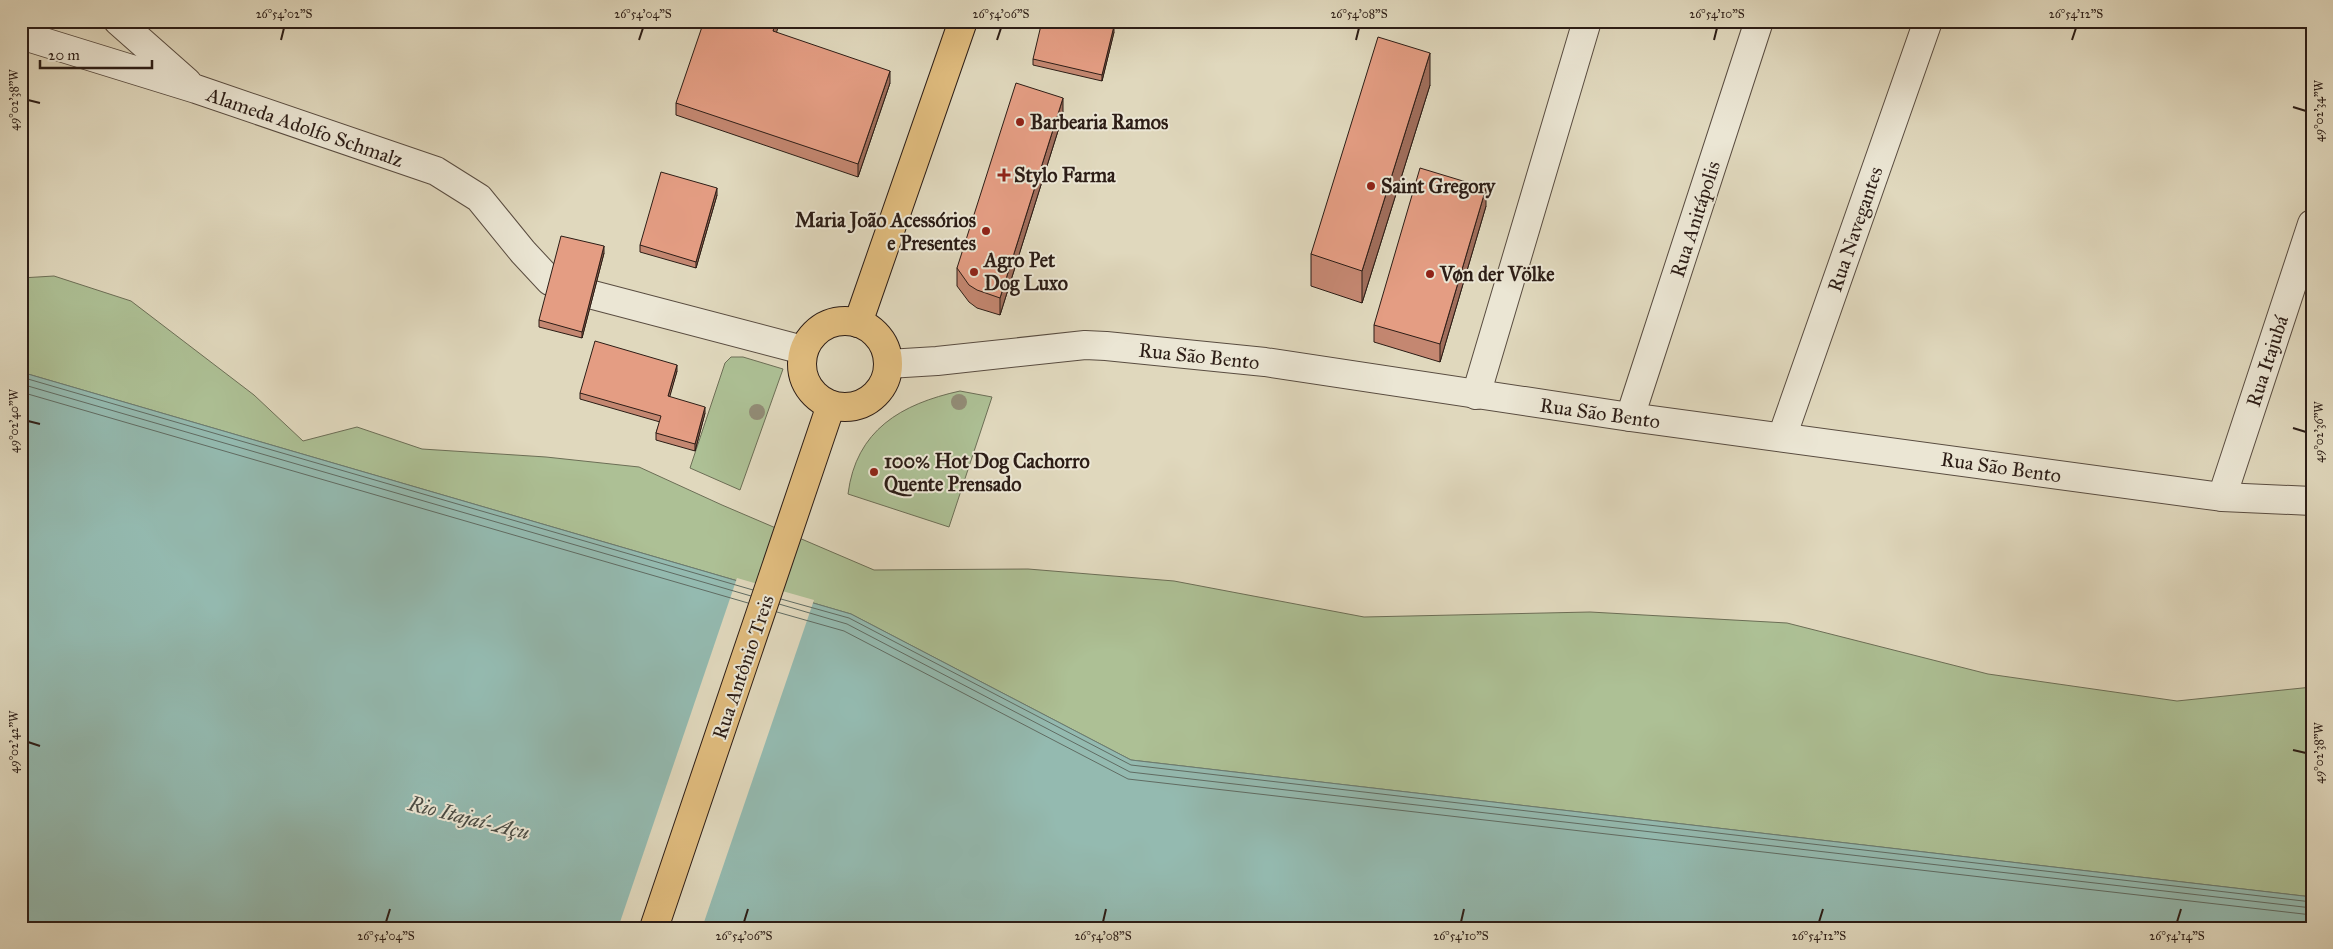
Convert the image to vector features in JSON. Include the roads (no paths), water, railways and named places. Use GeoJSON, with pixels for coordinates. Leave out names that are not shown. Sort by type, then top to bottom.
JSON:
{"type":"FeatureCollection","features":[{"type":"Feature","properties":{"kind":"main road"},"geometry":{"type":"LineString","coordinates":[[858,322],[963,21]]}},
{"type":"Feature","properties":{"kind":"main road"},"geometry":{"type":"LineString","coordinates":[[846,320],[858,322],[871,329],[880,339],[886,351],[888,364],[886,378],[880,390],[870,400],[858,406],[844,408],[831,405],[819,399],[809,389],[801,363],[803,350],[809,338],[819,328],[846,320]]}},
{"type":"Feature","properties":{"kind":"main road","name":"Rua Antônio Treis"},"geometry":{"type":"LineString","coordinates":[[654,928],[831,405]]}},
{"type":"Feature","properties":{"kind":"street"},"geometry":{"type":"LineString","coordinates":[[118,21],[196,89]]}},
{"type":"Feature","properties":{"kind":"street"},"geometry":{"type":"LineString","coordinates":[[1476,395],[1587,21]]}},
{"type":"Feature","properties":{"kind":"street","name":"Rua Anitápolis"},"geometry":{"type":"LineString","coordinates":[[1630,417],[1759,21]]}},
{"type":"Feature","properties":{"kind":"street","name":"Rua Navegantes"},"geometry":{"type":"LineString","coordinates":[[1782,436],[1928,21]]}},
{"type":"Feature","properties":{"kind":"street","name":"Alameda Adolfo Schmalz"},"geometry":{"type":"LineString","coordinates":[[21,35],[196,89],[436,171],[479,198],[523,252],[550,281]]}},
{"type":"Feature","properties":{"kind":"street","name":"Rua Itajubá"},"geometry":{"type":"LineString","coordinates":[[2222,498],[2312,224]]}},
{"type":"Feature","properties":{"kind":"street"},"geometry":{"type":"LineString","coordinates":[[594,295],[803,350]]}},
{"type":"Feature","properties":{"kind":"street","name":"Rua São Bento"},"geometry":{"type":"LineString","coordinates":[[888,364],[937,361],[1085,345],[1265,362],[1630,417],[1782,436],[2222,498],[2312,501]]}},
{"type":"Feature","properties":{"kind":"water","name":"Rio Itajaí-Açu"},"geometry":{"type":"Polygon","coordinates":[[[21,372],[851,614],[1131,760],[2312,897],[2312,928],[21,928],[21,372]]]}},
{"type":"Feature","properties":{"kind":"place","name":"Barbearia Ramos"},"geometry":{"type":"Point","coordinates":[1020,122]}},
{"type":"Feature","properties":{"kind":"place","name":"Stylo Farma"},"geometry":{"type":"Point","coordinates":[1004,175]}},
{"type":"Feature","properties":{"kind":"place","name":"Saint Gregory"},"geometry":{"type":"Point","coordinates":[1371,186]}},
{"type":"Feature","properties":{"kind":"place","name":"Maria João Acessórios e Presentes"},"geometry":{"type":"Point","coordinates":[986,231]}},
{"type":"Feature","properties":{"kind":"place","name":"Agro Pet Dog Luxo"},"geometry":{"type":"Point","coordinates":[974,272]}},
{"type":"Feature","properties":{"kind":"place","name":"Vøn der Völke"},"geometry":{"type":"Point","coordinates":[1430,274]}},
{"type":"Feature","properties":{"kind":"place","name":"100% Hot Dog Cachorro Quente Prensado"},"geometry":{"type":"Point","coordinates":[874,472]}}]}
